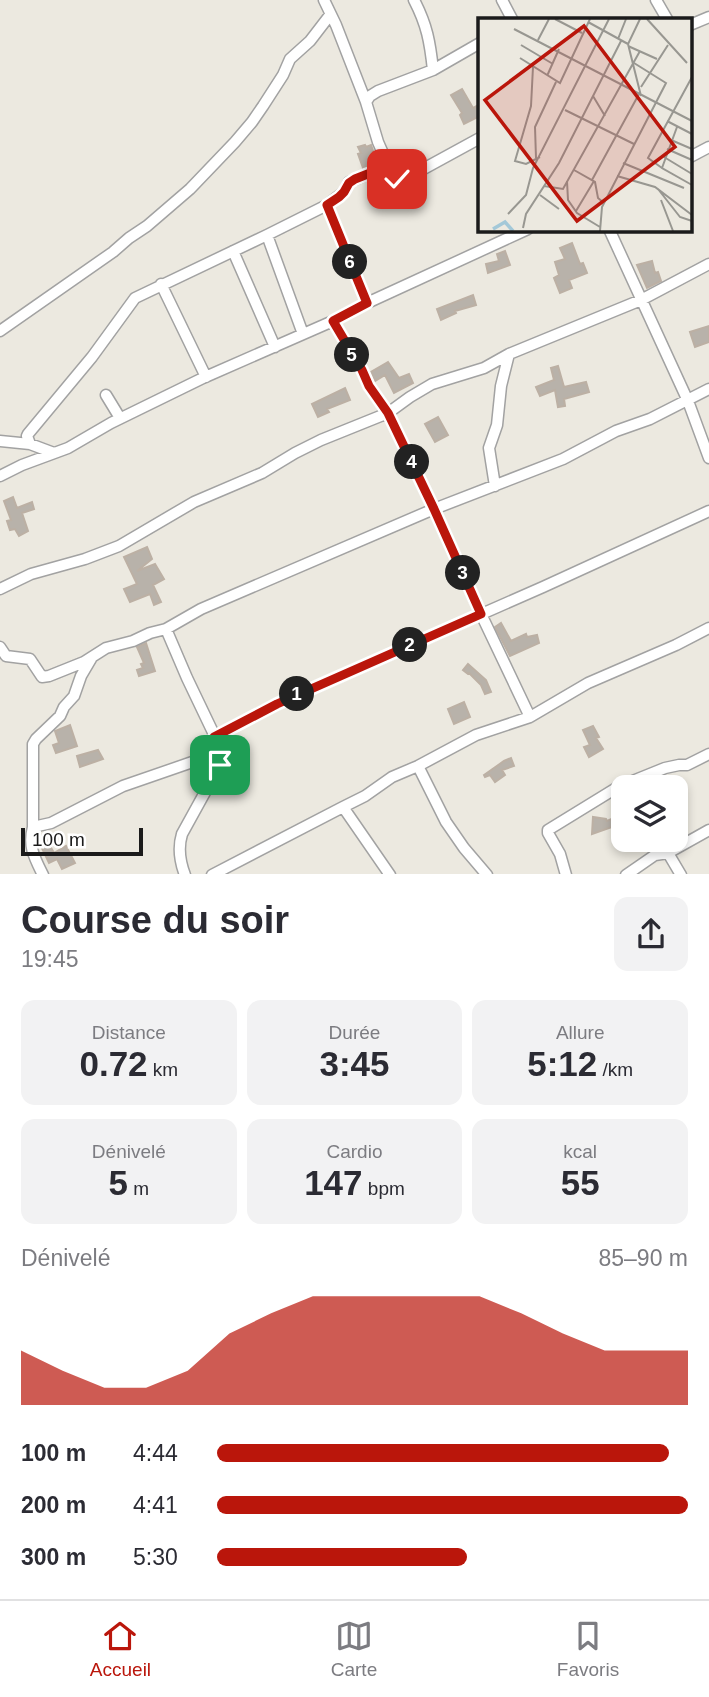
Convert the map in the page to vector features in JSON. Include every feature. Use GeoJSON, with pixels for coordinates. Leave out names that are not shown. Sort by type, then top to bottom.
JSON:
{"type":"FeatureCollection","features":[{"type":"Feature","properties":{"kind":"street"},"geometry":{"type":"LineString","coordinates":[[324,0],[393,176],[405,179],[478,139]]}},
{"type":"Feature","properties":{"kind":"street"},"geometry":{"type":"LineString","coordinates":[[414,0],[430,39],[433,70]]}},
{"type":"Feature","properties":{"kind":"street"},"geometry":{"type":"LineString","coordinates":[[502,0],[511,18]]}},
{"type":"Feature","properties":{"kind":"street"},"geometry":{"type":"LineString","coordinates":[[657,1],[666,18]]}},
{"type":"Feature","properties":{"kind":"street"},"geometry":{"type":"LineString","coordinates":[[0,331],[113,252],[190,189],[252,122],[283,75],[290,59],[310,41],[330,15]]}},
{"type":"Feature","properties":{"kind":"street"},"geometry":{"type":"LineString","coordinates":[[692,24],[709,17]]}},
{"type":"Feature","properties":{"kind":"street"},"geometry":{"type":"LineString","coordinates":[[366,102],[378,91],[433,70],[478,44]]}},
{"type":"Feature","properties":{"kind":"street"},"geometry":{"type":"LineString","coordinates":[[692,156],[709,147]]}},
{"type":"Feature","properties":{"kind":"street"},"geometry":{"type":"LineString","coordinates":[[30,444],[28,434],[92,357],[135,298],[327,205],[339,197],[355,179],[388,166]]}},
{"type":"Feature","properties":{"kind":"street"},"geometry":{"type":"LineString","coordinates":[[327,205],[367,303]]}},
{"type":"Feature","properties":{"kind":"street"},"geometry":{"type":"LineString","coordinates":[[0,476],[78,444],[120,418],[524,231]]}},
{"type":"Feature","properties":{"kind":"street"},"geometry":{"type":"LineString","coordinates":[[610,231],[688,401],[709,457]]}},
{"type":"Feature","properties":{"kind":"street"},"geometry":{"type":"LineString","coordinates":[[267,235],[303,334]]}},
{"type":"Feature","properties":{"kind":"street"},"geometry":{"type":"LineString","coordinates":[[233,251],[275,347]]}},
{"type":"Feature","properties":{"kind":"street"},"geometry":{"type":"LineString","coordinates":[[0,589],[31,574],[119,546],[194,502],[262,473],[321,440],[388,413],[432,384],[484,368],[509,354],[642,300],[709,264]]}},
{"type":"Feature","properties":{"kind":"street"},"geometry":{"type":"LineString","coordinates":[[161,285],[206,377]]}},
{"type":"Feature","properties":{"kind":"street"},"geometry":{"type":"LineString","coordinates":[[333,321],[369,386],[388,413],[530,717]]}},
{"type":"Feature","properties":{"kind":"street"},"geometry":{"type":"LineString","coordinates":[[495,486],[489,448],[497,425],[501,386],[509,354]]}},
{"type":"Feature","properties":{"kind":"street"},"geometry":{"type":"LineString","coordinates":[[0,647],[6,656],[30,659],[42,677],[49,677],[84,662],[106,648],[166,629],[201,609],[434,509],[563,460],[616,431],[650,419],[709,389]]}},
{"type":"Feature","properties":{"kind":"street"},"geometry":{"type":"LineString","coordinates":[[106,394],[120,418]]}},
{"type":"Feature","properties":{"kind":"street"},"geometry":{"type":"LineString","coordinates":[[0,442],[30,444],[54,453]]}},
{"type":"Feature","properties":{"kind":"street"},"geometry":{"type":"LineString","coordinates":[[33,827],[51,823],[123,786],[201,759],[217,742],[277,704],[709,511]]}},
{"type":"Feature","properties":{"kind":"street"},"geometry":{"type":"LineString","coordinates":[[166,629],[217,742],[221,759],[182,834],[180,842],[185,874]]}},
{"type":"Feature","properties":{"kind":"street"},"geometry":{"type":"LineString","coordinates":[[212,874],[365,796],[392,777],[476,735],[530,717],[588,683],[708,629]]}},
{"type":"Feature","properties":{"kind":"street"},"geometry":{"type":"LineString","coordinates":[[43,874],[32,850],[30,838],[33,827],[33,744],[60,716],[74,696],[81,676],[93,656]]}},
{"type":"Feature","properties":{"kind":"street"},"geometry":{"type":"LineString","coordinates":[[566,874],[548,830],[618,787],[666,768],[687,765],[709,754]]}},
{"type":"Feature","properties":{"kind":"street"},"geometry":{"type":"LineString","coordinates":[[418,766],[446,822],[487,874]]}},
{"type":"Feature","properties":{"kind":"street"},"geometry":{"type":"LineString","coordinates":[[343,807],[390,874]]}},
{"type":"Feature","properties":{"kind":"street"},"geometry":{"type":"LineString","coordinates":[[626,874],[655,855],[668,853],[709,830]]}},
{"type":"Feature","properties":{"kind":"street"},"geometry":{"type":"LineString","coordinates":[[668,853],[681,874]]}},
{"type":"Feature","properties":{"kind":"building"},"geometry":{"type":"Polygon","coordinates":[[[462,89],[473,108],[478,105],[478,117],[464,124],[460,115],[462,113],[451,95],[462,89]]]}},
{"type":"Feature","properties":{"kind":"building"},"geometry":{"type":"Polygon","coordinates":[[[371,145],[377,162],[363,168],[358,147],[371,145]]]}},
{"type":"Feature","properties":{"kind":"building"},"geometry":{"type":"Polygon","coordinates":[[[572,243],[580,264],[583,263],[587,273],[569,280],[572,288],[560,293],[554,278],[559,275],[555,262],[565,259],[560,248],[572,243]]]}},
{"type":"Feature","properties":{"kind":"building"},"geometry":{"type":"Polygon","coordinates":[[[505,251],[510,265],[488,273],[486,264],[499,261],[497,254],[505,251]]]}},
{"type":"Feature","properties":{"kind":"building"},"geometry":{"type":"Polygon","coordinates":[[[652,261],[655,273],[658,272],[661,281],[647,288],[637,265],[652,261]]]}},
{"type":"Feature","properties":{"kind":"building"},"geometry":{"type":"Polygon","coordinates":[[[473,295],[476,305],[455,311],[456,313],[441,320],[437,309],[473,295]]]}},
{"type":"Feature","properties":{"kind":"building"},"geometry":{"type":"Polygon","coordinates":[[[709,326],[709,342],[695,347],[690,332],[709,326]]]}},
{"type":"Feature","properties":{"kind":"building"},"geometry":{"type":"Polygon","coordinates":[[[388,362],[399,378],[409,374],[413,383],[394,393],[385,375],[375,381],[371,372],[388,362]]]}},
{"type":"Feature","properties":{"kind":"building"},"geometry":{"type":"Polygon","coordinates":[[[558,366],[564,387],[586,382],[589,392],[564,399],[565,406],[558,407],[555,390],[540,396],[536,387],[554,380],[551,368],[558,366]]]}},
{"type":"Feature","properties":{"kind":"building"},"geometry":{"type":"Polygon","coordinates":[[[345,388],[350,400],[327,409],[329,412],[318,417],[312,404],[345,388]]]}},
{"type":"Feature","properties":{"kind":"building"},"geometry":{"type":"Polygon","coordinates":[[[438,417],[448,435],[435,442],[425,424],[438,417]]]}},
{"type":"Feature","properties":{"kind":"building"},"geometry":{"type":"Polygon","coordinates":[[[13,497],[17,508],[32,502],[34,509],[22,513],[28,531],[19,536],[15,529],[10,530],[7,521],[11,520],[4,501],[13,497]]]}},
{"type":"Feature","properties":{"kind":"building"},"geometry":{"type":"Polygon","coordinates":[[[147,547],[152,559],[137,571],[155,564],[164,579],[153,585],[161,602],[154,605],[150,594],[130,602],[124,589],[137,584],[124,557],[147,547]]]}},
{"type":"Feature","properties":{"kind":"building"},"geometry":{"type":"Polygon","coordinates":[[[501,623],[511,641],[526,634],[527,637],[537,635],[539,643],[510,656],[495,627],[501,623]]]}},
{"type":"Feature","properties":{"kind":"building"},"geometry":{"type":"Polygon","coordinates":[[[146,643],[155,671],[139,676],[137,670],[143,668],[141,664],[144,663],[137,647],[146,643]]]}},
{"type":"Feature","properties":{"kind":"building"},"geometry":{"type":"Polygon","coordinates":[[[468,664],[486,680],[491,692],[485,694],[481,685],[463,670],[468,664]]]}},
{"type":"Feature","properties":{"kind":"building"},"geometry":{"type":"Polygon","coordinates":[[[464,702],[470,717],[454,724],[448,709],[464,702]]]}},
{"type":"Feature","properties":{"kind":"building"},"geometry":{"type":"Polygon","coordinates":[[[70,725],[77,746],[56,753],[53,745],[59,743],[55,731],[70,725]]]}},
{"type":"Feature","properties":{"kind":"building"},"geometry":{"type":"Polygon","coordinates":[[[593,726],[603,749],[589,757],[584,747],[590,745],[583,730],[593,726]]]}},
{"type":"Feature","properties":{"kind":"building"},"geometry":{"type":"Polygon","coordinates":[[[98,750],[103,759],[80,767],[77,756],[98,750]]]}},
{"type":"Feature","properties":{"kind":"building"},"geometry":{"type":"Polygon","coordinates":[[[511,758],[514,766],[502,770],[505,775],[495,782],[490,775],[485,777],[484,775],[511,758]]]}},
{"type":"Feature","properties":{"kind":"building"},"geometry":{"type":"Polygon","coordinates":[[[593,817],[607,821],[611,819],[611,827],[592,834],[593,817]]]}},
{"type":"Feature","properties":{"kind":"building"},"geometry":{"type":"Polygon","coordinates":[[[46,839],[54,853],[66,846],[75,863],[62,869],[57,859],[49,863],[39,842],[46,839]]]}},
{"type":"Feature","properties":{"kind":"route"},"geometry":{"type":"LineString","coordinates":[[220,765],[220,747],[214,737],[277,704],[481,614],[388,413],[369,386],[333,321],[367,303],[327,205],[339,197],[355,179],[388,166],[397,179]]}}]}
